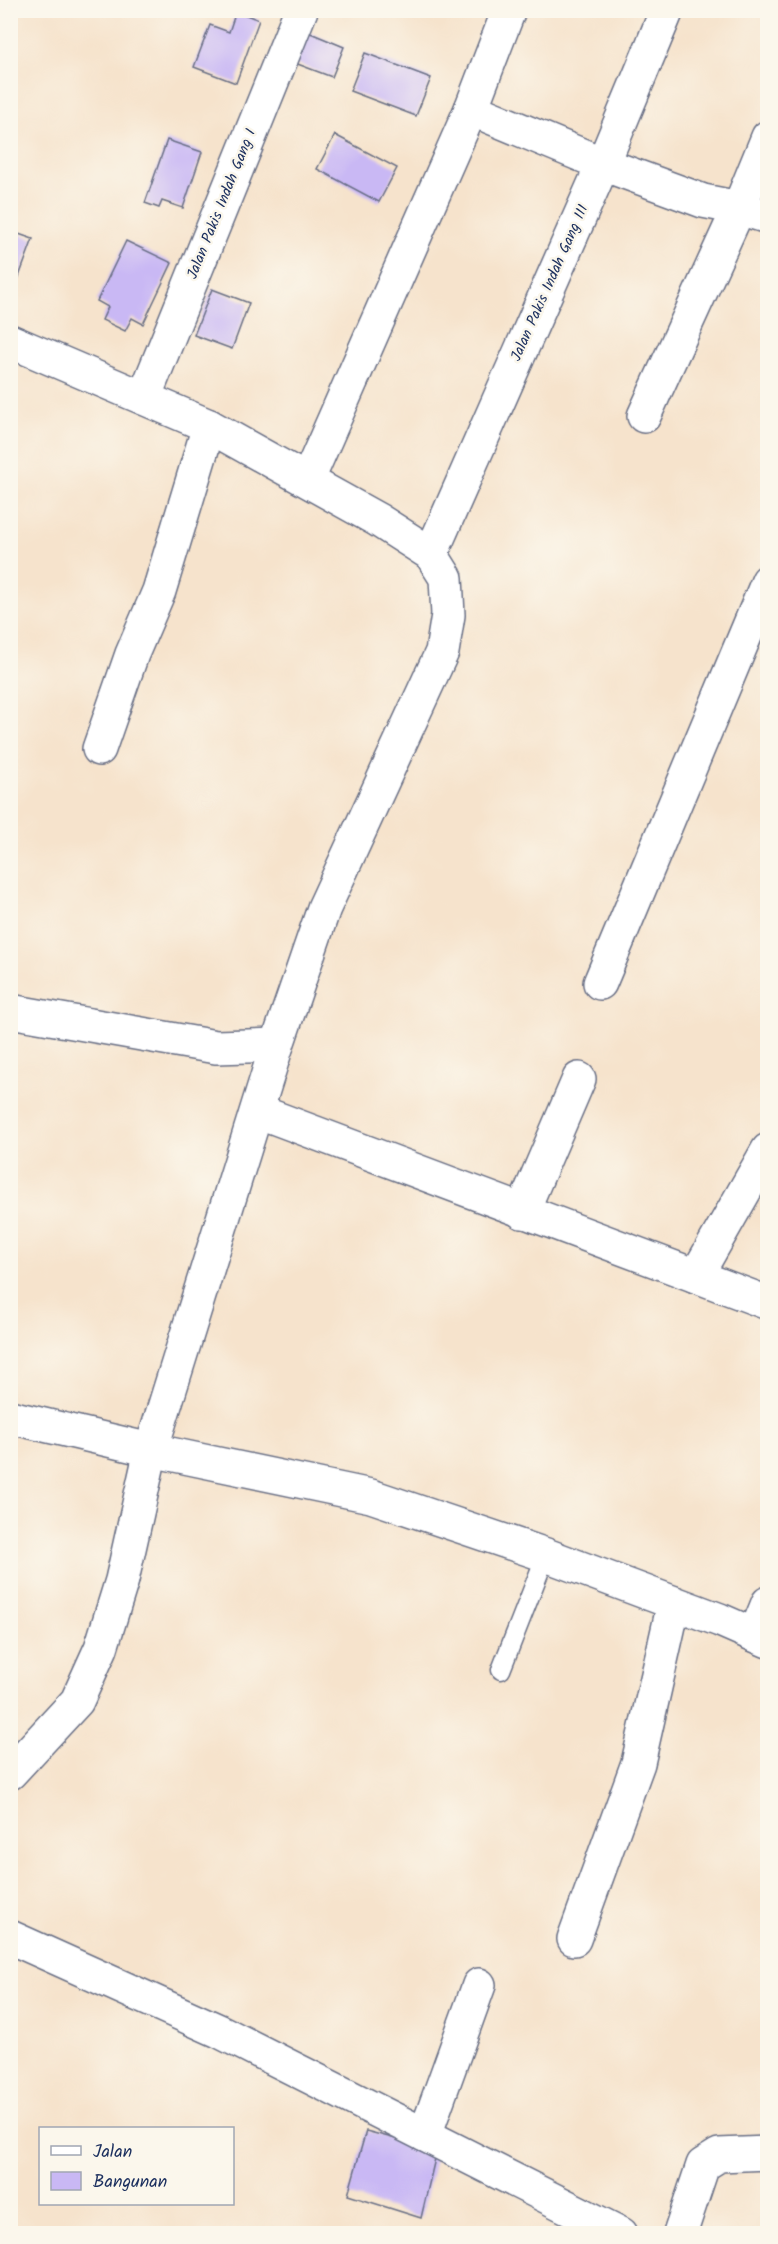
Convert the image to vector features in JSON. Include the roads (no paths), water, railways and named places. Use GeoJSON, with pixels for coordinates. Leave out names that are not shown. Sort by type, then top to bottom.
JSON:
{"type":"FeatureCollection","features":[{"type":"Feature","properties":{"kind":"street","name":"Jalan Pakis Indah Gang I"},"geometry":{"type":"LineString","coordinates":[[144,398],[301,10]]}},
{"type":"Feature","properties":{"kind":"street"},"geometry":{"type":"LineString","coordinates":[[308,479],[471,109],[509,10]]}},
{"type":"Feature","properties":{"kind":"street","name":"Jalan Pakis Indah Gang III"},"geometry":{"type":"LineString","coordinates":[[431,554],[603,164],[667,10]]}},
{"type":"Feature","properties":{"kind":"street"},"geometry":{"type":"LineString","coordinates":[[471,109],[603,164],[703,201],[753,212]]}},
{"type":"Feature","properties":{"kind":"street"},"geometry":{"type":"LineString","coordinates":[[644,416],[753,212],[768,137]]}},
{"type":"Feature","properties":{"kind":"street"},"geometry":{"type":"LineString","coordinates":[[10,341],[209,426],[378,519],[431,554],[446,578],[448,615],[442,652],[324,908],[277,1045],[151,1450],[122,1580],[101,1648],[77,1701],[10,1773]]}},
{"type":"Feature","properties":{"kind":"street"},"geometry":{"type":"LineString","coordinates":[[99,749],[132,654],[159,591],[209,426]]}},
{"type":"Feature","properties":{"kind":"street"},"geometry":{"type":"LineString","coordinates":[[600,983],[768,581]]}},
{"type":"Feature","properties":{"kind":"street"},"geometry":{"type":"LineString","coordinates":[[10,1011],[216,1047],[277,1045]]}},
{"type":"Feature","properties":{"kind":"street"},"geometry":{"type":"LineString","coordinates":[[522,1212],[579,1079]]}},
{"type":"Feature","properties":{"kind":"street"},"geometry":{"type":"LineString","coordinates":[[257,1111],[768,1303]]}},
{"type":"Feature","properties":{"kind":"street"},"geometry":{"type":"LineString","coordinates":[[696,1276],[768,1149]]}},
{"type":"Feature","properties":{"kind":"street"},"geometry":{"type":"LineString","coordinates":[[10,1417],[151,1450],[371,1496],[546,1555],[761,1638],[768,1602]]}},
{"type":"Feature","properties":{"kind":"street"},"geometry":{"type":"LineString","coordinates":[[574,1939],[638,1763],[674,1603]]}},
{"type":"Feature","properties":{"kind":"street"},"geometry":{"type":"LineString","coordinates":[[10,1937],[219,2031],[621,2234]]}},
{"type":"Feature","properties":{"kind":"street"},"geometry":{"type":"LineString","coordinates":[[425,2135],[479,1985]]}},
{"type":"Feature","properties":{"kind":"street"},"geometry":{"type":"LineString","coordinates":[[680,2234],[703,2165],[719,2156],[768,2153]]}},
{"type":"Feature","properties":{"kind":"lane"},"geometry":{"type":"LineString","coordinates":[[501,1670],[546,1555]]}}]}
